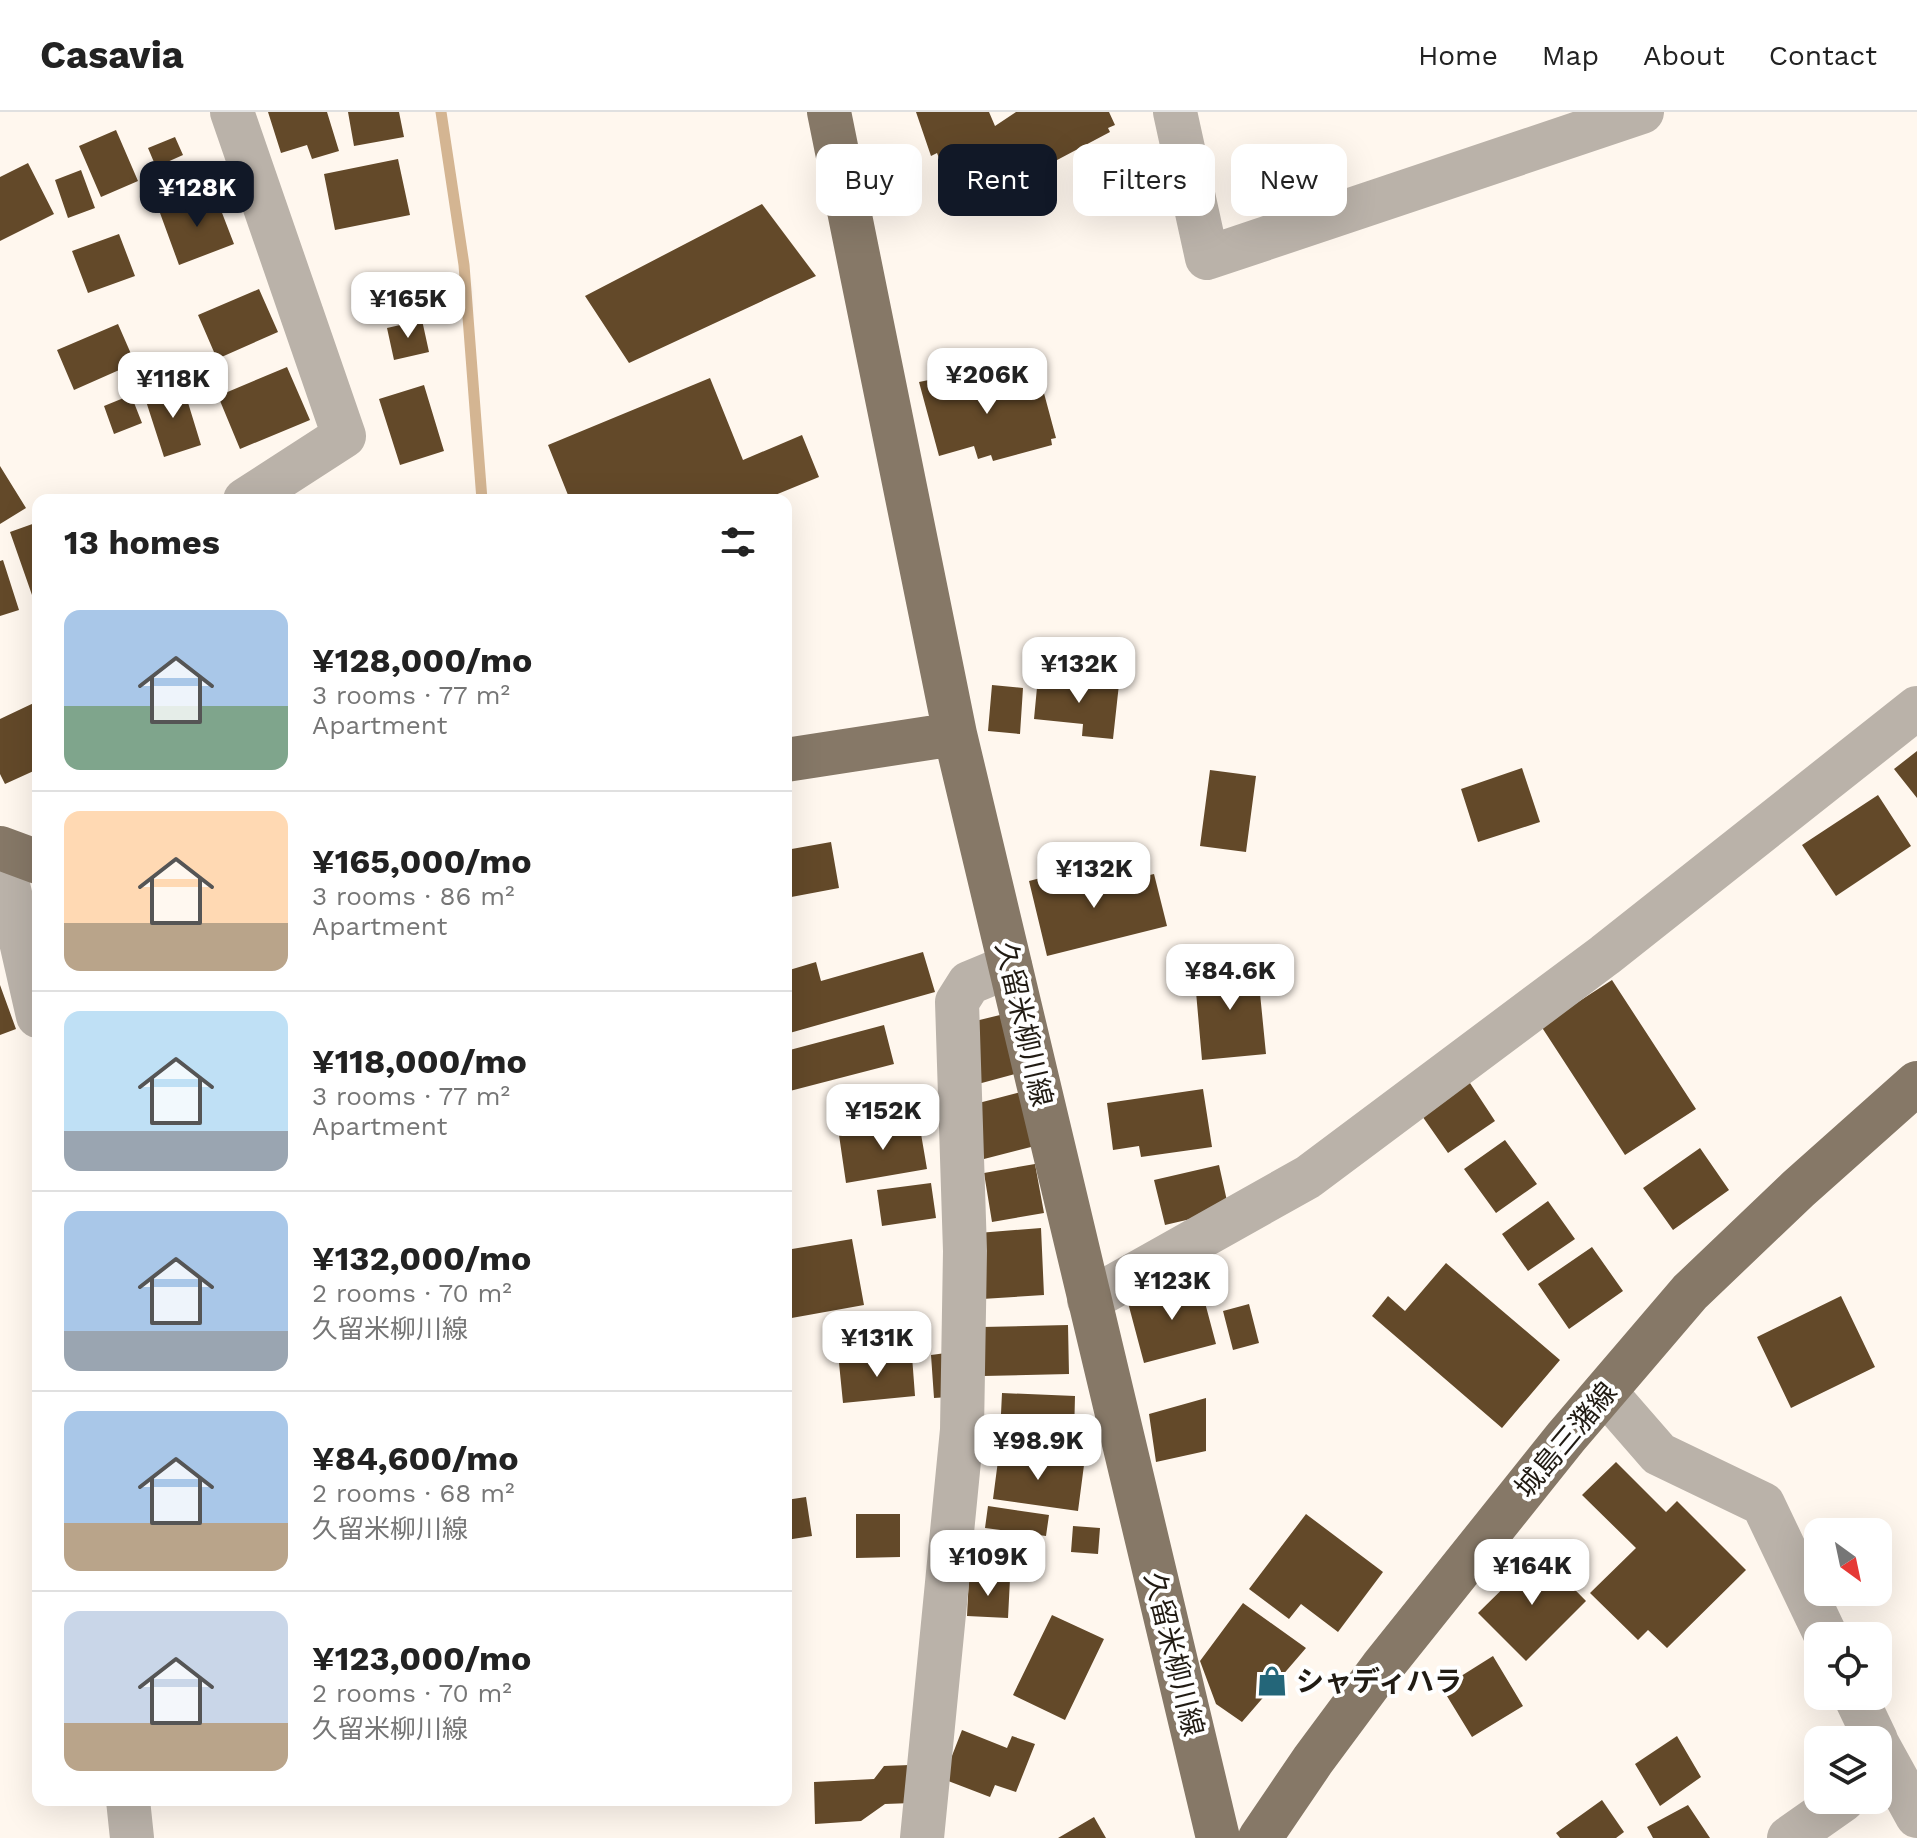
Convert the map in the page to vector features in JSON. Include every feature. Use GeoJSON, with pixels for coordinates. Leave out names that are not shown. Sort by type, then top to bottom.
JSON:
{"type":"FeatureCollection","features":[{"type":"Feature","properties":{"kind":"main road","name":"久留米柳川線"},"geometry":{"type":"LineString","coordinates":[[829,112],[955,734],[1218,1838]]}},
{"type":"Feature","properties":{"kind":"main road"},"geometry":{"type":"LineString","coordinates":[[792,759],[955,734]]}},
{"type":"Feature","properties":{"kind":"main road"},"geometry":{"type":"LineString","coordinates":[[0,849],[32,860]]}},
{"type":"Feature","properties":{"kind":"main road","name":"城島三潴線"},"geometry":{"type":"LineString","coordinates":[[1260,1838],[1382,1667],[1690,1292],[1798,1189],[1917,1083]]}},
{"type":"Feature","properties":{"kind":"street"},"geometry":{"type":"LineString","coordinates":[[232,112],[344,436],[254,494]]}},
{"type":"Feature","properties":{"kind":"street"},"geometry":{"type":"LineString","coordinates":[[1175,112],[1207,258],[1642,112]]}},
{"type":"Feature","properties":{"kind":"street"},"geometry":{"type":"LineString","coordinates":[[1089,1300],[1308,1177],[1605,955],[1917,708]]}},
{"type":"Feature","properties":{"kind":"street"},"geometry":{"type":"LineString","coordinates":[[0,849],[32,990]]}},
{"type":"Feature","properties":{"kind":"street"},"geometry":{"type":"LineString","coordinates":[[922,1838],[962,1430],[965,1251],[957,1002],[969,983],[1010,966]]}},
{"type":"Feature","properties":{"kind":"street"},"geometry":{"type":"LineString","coordinates":[[1605,1392],[1659,1454],[1763,1504],[1819,1622]]}},
{"type":"Feature","properties":{"kind":"street"},"geometry":{"type":"LineString","coordinates":[[1892,1763],[1917,1816]]}},
{"type":"Feature","properties":{"kind":"street"},"geometry":{"type":"LineString","coordinates":[[129,1806],[132,1838]]}},
{"type":"Feature","properties":{"kind":"street"},"geometry":{"type":"LineString","coordinates":[[1789,1838],[1823,1814]]}},
{"type":"Feature","properties":{"kind":"building"},"geometry":{"type":"Polygon","coordinates":[[[268,112],[327,112],[339,151],[312,159],[307,145],[281,153],[268,112]]]}},
{"type":"Feature","properties":{"kind":"building"},"geometry":{"type":"Polygon","coordinates":[[[348,112],[399,112],[404,137],[354,146],[348,112]]]}},
{"type":"Feature","properties":{"kind":"building"},"geometry":{"type":"Polygon","coordinates":[[[916,112],[989,112],[995,126],[1016,112],[1109,112],[1115,125],[1108,128],[1110,132],[1087,144],[1073,144],[1073,152],[1057,160],[1057,144],[938,144],[938,156],[937,153],[931,156],[916,112]]]}},
{"type":"Feature","properties":{"kind":"building"},"geometry":{"type":"Polygon","coordinates":[[[116,130],[138,181],[101,197],[79,146],[116,130]]]}},
{"type":"Feature","properties":{"kind":"building"},"geometry":{"type":"Polygon","coordinates":[[[175,137],[183,155],[156,167],[148,148],[175,137]]]}},
{"type":"Feature","properties":{"kind":"building"},"geometry":{"type":"Polygon","coordinates":[[[398,159],[410,215],[335,230],[324,174],[398,159]]]}},
{"type":"Feature","properties":{"kind":"building"},"geometry":{"type":"Polygon","coordinates":[[[28,163],[54,214],[0,241],[0,177],[28,163]]]}},
{"type":"Feature","properties":{"kind":"building"},"geometry":{"type":"Polygon","coordinates":[[[81,170],[95,208],[68,218],[55,180],[81,170]]]}},
{"type":"Feature","properties":{"kind":"building"},"geometry":{"type":"Polygon","coordinates":[[[214,192],[234,244],[179,265],[160,213],[214,192]]]}},
{"type":"Feature","properties":{"kind":"building"},"geometry":{"type":"Polygon","coordinates":[[[762,204],[816,276],[629,363],[585,296],[762,204]]]}},
{"type":"Feature","properties":{"kind":"building"},"geometry":{"type":"Polygon","coordinates":[[[119,234],[135,276],[88,293],[72,251],[119,234]]]}},
{"type":"Feature","properties":{"kind":"building"},"geometry":{"type":"Polygon","coordinates":[[[259,289],[278,332],[217,359],[198,315],[259,289]]]}},
{"type":"Feature","properties":{"kind":"building"},"geometry":{"type":"Polygon","coordinates":[[[422,320],[429,352],[394,360],[387,328],[422,320]]]}},
{"type":"Feature","properties":{"kind":"building"},"geometry":{"type":"Polygon","coordinates":[[[118,324],[135,363],[74,390],[57,350],[118,324]]]}},
{"type":"Feature","properties":{"kind":"building"},"geometry":{"type":"Polygon","coordinates":[[[287,367],[310,420],[240,449],[218,396],[287,367]]]}},
{"type":"Feature","properties":{"kind":"building"},"geometry":{"type":"Polygon","coordinates":[[[968,372],[971,383],[1002,374],[1006,391],[1041,382],[1056,438],[1051,439],[1052,445],[993,461],[991,455],[978,459],[974,446],[939,456],[919,382],[968,372]]]}},
{"type":"Feature","properties":{"kind":"building"},"geometry":{"type":"Polygon","coordinates":[[[710,378],[743,460],[802,435],[819,477],[778,494],[568,494],[548,445],[710,378]]]}},
{"type":"Feature","properties":{"kind":"building"},"geometry":{"type":"Polygon","coordinates":[[[182,383],[201,445],[164,457],[144,395],[182,383]]]}},
{"type":"Feature","properties":{"kind":"building"},"geometry":{"type":"Polygon","coordinates":[[[424,385],[444,451],[400,465],[379,399],[424,385]]]}},
{"type":"Feature","properties":{"kind":"building"},"geometry":{"type":"Polygon","coordinates":[[[131,395],[142,423],[114,434],[104,406],[131,395]]]}},
{"type":"Feature","properties":{"kind":"building"},"geometry":{"type":"Polygon","coordinates":[[[0,466],[26,508],[0,524],[0,466]]]}},
{"type":"Feature","properties":{"kind":"building"},"geometry":{"type":"Polygon","coordinates":[[[32,524],[32,595],[10,532],[32,524]]]}},
{"type":"Feature","properties":{"kind":"building"},"geometry":{"type":"Polygon","coordinates":[[[3,560],[19,610],[0,616],[0,561],[3,560]]]}},
{"type":"Feature","properties":{"kind":"building"},"geometry":{"type":"Polygon","coordinates":[[[1038,677],[1119,684],[1113,739],[1082,736],[1083,724],[1034,719],[1038,677]]]}},
{"type":"Feature","properties":{"kind":"building"},"geometry":{"type":"Polygon","coordinates":[[[992,685],[1023,688],[1020,734],[988,731],[992,685]]]}},
{"type":"Feature","properties":{"kind":"building"},"geometry":{"type":"Polygon","coordinates":[[[32,704],[32,772],[5,784],[0,774],[0,719],[32,704]]]}},
{"type":"Feature","properties":{"kind":"building"},"geometry":{"type":"Polygon","coordinates":[[[1917,751],[1917,798],[1894,769],[1917,751]]]}},
{"type":"Feature","properties":{"kind":"building"},"geometry":{"type":"Polygon","coordinates":[[[1522,768],[1540,822],[1478,842],[1461,789],[1522,768]]]}},
{"type":"Feature","properties":{"kind":"building"},"geometry":{"type":"Polygon","coordinates":[[[1210,770],[1256,776],[1246,852],[1200,846],[1210,770]]]}},
{"type":"Feature","properties":{"kind":"building"},"geometry":{"type":"Polygon","coordinates":[[[1878,795],[1911,846],[1836,896],[1802,845],[1878,795]]]}},
{"type":"Feature","properties":{"kind":"building"},"geometry":{"type":"Polygon","coordinates":[[[831,842],[839,888],[792,897],[792,849],[831,842]]]}},
{"type":"Feature","properties":{"kind":"building"},"geometry":{"type":"Polygon","coordinates":[[[1079,868],[1085,890],[1154,874],[1167,926],[1047,956],[1029,881],[1079,868]]]}},
{"type":"Feature","properties":{"kind":"building"},"geometry":{"type":"Polygon","coordinates":[[[923,952],[935,992],[792,1032],[792,969],[816,962],[821,981],[923,952]]]}},
{"type":"Feature","properties":{"kind":"building"},"geometry":{"type":"Polygon","coordinates":[[[1257,963],[1266,1054],[1202,1060],[1194,969],[1257,963]]]}},
{"type":"Feature","properties":{"kind":"building"},"geometry":{"type":"Polygon","coordinates":[[[1612,980],[1696,1109],[1625,1155],[1541,1026],[1612,980]]]}},
{"type":"Feature","properties":{"kind":"building"},"geometry":{"type":"Polygon","coordinates":[[[0,985],[16,1029],[0,1035],[0,985]]]}},
{"type":"Feature","properties":{"kind":"building"},"geometry":{"type":"Polygon","coordinates":[[[1000,1015],[1015,1074],[978,1084],[963,1024],[1000,1015]]]}},
{"type":"Feature","properties":{"kind":"building"},"geometry":{"type":"Polygon","coordinates":[[[884,1025],[894,1064],[792,1090],[792,1049],[884,1025]]]}},
{"type":"Feature","properties":{"kind":"building"},"geometry":{"type":"Polygon","coordinates":[[[1468,1080],[1495,1121],[1448,1153],[1420,1113],[1468,1080]]]}},
{"type":"Feature","properties":{"kind":"building"},"geometry":{"type":"Polygon","coordinates":[[[1203,1089],[1212,1147],[1141,1157],[1139,1146],[1113,1150],[1107,1103],[1203,1089]]]}},
{"type":"Feature","properties":{"kind":"building"},"geometry":{"type":"Polygon","coordinates":[[[1025,1091],[1039,1145],[984,1159],[971,1105],[1025,1091]]]}},
{"type":"Feature","properties":{"kind":"building"},"geometry":{"type":"Polygon","coordinates":[[[919,1122],[927,1169],[846,1183],[839,1135],[919,1122]]]}},
{"type":"Feature","properties":{"kind":"building"},"geometry":{"type":"Polygon","coordinates":[[[1505,1140],[1537,1184],[1496,1213],[1464,1169],[1505,1140]]]}},
{"type":"Feature","properties":{"kind":"building"},"geometry":{"type":"Polygon","coordinates":[[[1700,1148],[1729,1190],[1673,1230],[1643,1188],[1700,1148]]]}},
{"type":"Feature","properties":{"kind":"building"},"geometry":{"type":"Polygon","coordinates":[[[1035,1164],[1044,1213],[992,1222],[984,1173],[1035,1164]]]}},
{"type":"Feature","properties":{"kind":"building"},"geometry":{"type":"Polygon","coordinates":[[[1219,1165],[1229,1210],[1165,1225],[1154,1180],[1219,1165]]]}},
{"type":"Feature","properties":{"kind":"building"},"geometry":{"type":"Polygon","coordinates":[[[931,1183],[936,1218],[882,1226],[877,1190],[931,1183]]]}},
{"type":"Feature","properties":{"kind":"building"},"geometry":{"type":"Polygon","coordinates":[[[1548,1201],[1575,1239],[1528,1271],[1502,1234],[1548,1201]]]}},
{"type":"Feature","properties":{"kind":"building"},"geometry":{"type":"Polygon","coordinates":[[[1041,1228],[1044,1295],[982,1299],[978,1233],[1041,1228]]]}},
{"type":"Feature","properties":{"kind":"building"},"geometry":{"type":"Polygon","coordinates":[[[852,1239],[864,1305],[792,1318],[792,1249],[852,1239]]]}},
{"type":"Feature","properties":{"kind":"building"},"geometry":{"type":"Polygon","coordinates":[[[1592,1247],[1623,1291],[1569,1329],[1538,1284],[1592,1247]]]}},
{"type":"Feature","properties":{"kind":"building"},"geometry":{"type":"Polygon","coordinates":[[[1446,1263],[1560,1360],[1502,1428],[1372,1316],[1388,1296],[1405,1311],[1446,1263]]]}},
{"type":"Feature","properties":{"kind":"building"},"geometry":{"type":"Polygon","coordinates":[[[1199,1280],[1216,1344],[1144,1363],[1127,1299],[1199,1280]]]}},
{"type":"Feature","properties":{"kind":"building"},"geometry":{"type":"Polygon","coordinates":[[[1841,1296],[1875,1367],[1791,1408],[1757,1337],[1841,1296]]]}},
{"type":"Feature","properties":{"kind":"building"},"geometry":{"type":"Polygon","coordinates":[[[1249,1304],[1259,1343],[1233,1350],[1223,1311],[1249,1304]]]}},
{"type":"Feature","properties":{"kind":"building"},"geometry":{"type":"Polygon","coordinates":[[[1068,1325],[1069,1374],[983,1376],[982,1327],[1068,1325]]]}},
{"type":"Feature","properties":{"kind":"building"},"geometry":{"type":"Polygon","coordinates":[[[946,1353],[949,1397],[934,1398],[931,1355],[946,1353]]]}},
{"type":"Feature","properties":{"kind":"building"},"geometry":{"type":"Polygon","coordinates":[[[912,1356],[915,1396],[843,1403],[839,1363],[912,1356]]]}},
{"type":"Feature","properties":{"kind":"building"},"geometry":{"type":"Polygon","coordinates":[[[1002,1393],[1075,1396],[1074,1436],[1000,1434],[1002,1393]]]}},
{"type":"Feature","properties":{"kind":"building"},"geometry":{"type":"Polygon","coordinates":[[[1206,1398],[1206,1451],[1156,1462],[1149,1414],[1206,1398]]]}},
{"type":"Feature","properties":{"kind":"building"},"geometry":{"type":"Polygon","coordinates":[[[999,1453],[1084,1465],[1078,1511],[993,1499],[999,1453]]]}},
{"type":"Feature","properties":{"kind":"building"},"geometry":{"type":"Polygon","coordinates":[[[1616,1462],[1666,1512],[1677,1501],[1746,1570],[1667,1648],[1648,1630],[1638,1640],[1590,1593],[1636,1548],[1582,1495],[1616,1462]]]}},
{"type":"Feature","properties":{"kind":"building"},"geometry":{"type":"Polygon","coordinates":[[[806,1497],[812,1536],[792,1539],[792,1499],[806,1497]]]}},
{"type":"Feature","properties":{"kind":"building"},"geometry":{"type":"Polygon","coordinates":[[[988,1506],[1049,1515],[1046,1536],[985,1528],[988,1506]]]}},
{"type":"Feature","properties":{"kind":"building"},"geometry":{"type":"Polygon","coordinates":[[[856,1514],[900,1514],[900,1557],[856,1558],[856,1514]]]}},
{"type":"Feature","properties":{"kind":"building"},"geometry":{"type":"Polygon","coordinates":[[[1306,1514],[1383,1572],[1338,1632],[1301,1604],[1289,1619],[1249,1589],[1306,1514]]]}},
{"type":"Feature","properties":{"kind":"building"},"geometry":{"type":"Polygon","coordinates":[[[1073,1526],[1100,1528],[1098,1554],[1071,1552],[1073,1526]]]}},
{"type":"Feature","properties":{"kind":"building"},"geometry":{"type":"Polygon","coordinates":[[[982,1539],[1014,1542],[1012,1568],[980,1565],[982,1539]]]}},
{"type":"Feature","properties":{"kind":"building"},"geometry":{"type":"Polygon","coordinates":[[[1539,1553],[1586,1601],[1526,1661],[1478,1613],[1539,1553]]]}},
{"type":"Feature","properties":{"kind":"building"},"geometry":{"type":"Polygon","coordinates":[[[969,1577],[1010,1579],[1008,1618],[967,1616],[969,1577]]]}},
{"type":"Feature","properties":{"kind":"building"},"geometry":{"type":"Polygon","coordinates":[[[1243,1603],[1306,1648],[1242,1722],[1216,1704],[1200,1661],[1243,1603]]]}},
{"type":"Feature","properties":{"kind":"building"},"geometry":{"type":"Polygon","coordinates":[[[1052,1615],[1104,1639],[1065,1720],[1013,1695],[1052,1615]]]}},
{"type":"Feature","properties":{"kind":"building"},"geometry":{"type":"Polygon","coordinates":[[[1493,1656],[1523,1706],[1472,1737],[1442,1688],[1493,1656]]]}},
{"type":"Feature","properties":{"kind":"building"},"geometry":{"type":"Polygon","coordinates":[[[962,1730],[1007,1748],[1012,1736],[1035,1744],[1016,1792],[995,1785],[990,1797],[943,1779],[962,1730]]]}},
{"type":"Feature","properties":{"kind":"building"},"geometry":{"type":"Polygon","coordinates":[[[1677,1736],[1701,1777],[1660,1806],[1635,1764],[1677,1736]]]}},
{"type":"Feature","properties":{"kind":"building"},"geometry":{"type":"Polygon","coordinates":[[[910,1765],[912,1803],[885,1804],[861,1821],[815,1824],[814,1782],[874,1779],[884,1766],[910,1765]]]}},
{"type":"Feature","properties":{"kind":"building"},"geometry":{"type":"Polygon","coordinates":[[[1602,1800],[1624,1832],[1616,1838],[1560,1838],[1556,1833],[1602,1800]]]}},
{"type":"Feature","properties":{"kind":"building"},"geometry":{"type":"Polygon","coordinates":[[[1688,1805],[1710,1838],[1653,1838],[1647,1827],[1688,1805]]]}},
{"type":"Feature","properties":{"kind":"building"},"geometry":{"type":"Polygon","coordinates":[[[1094,1817],[1106,1838],[1058,1838],[1094,1817]]]}},
{"type":"Feature","properties":{"kind":"waterway"},"geometry":{"type":"LineString","coordinates":[[441,112],[464,265],[482,494]]}},
{"type":"Feature","properties":{"kind":"place","name":"シャディハラ"},"geometry":{"type":"Point","coordinates":[1272,1681]}}]}
